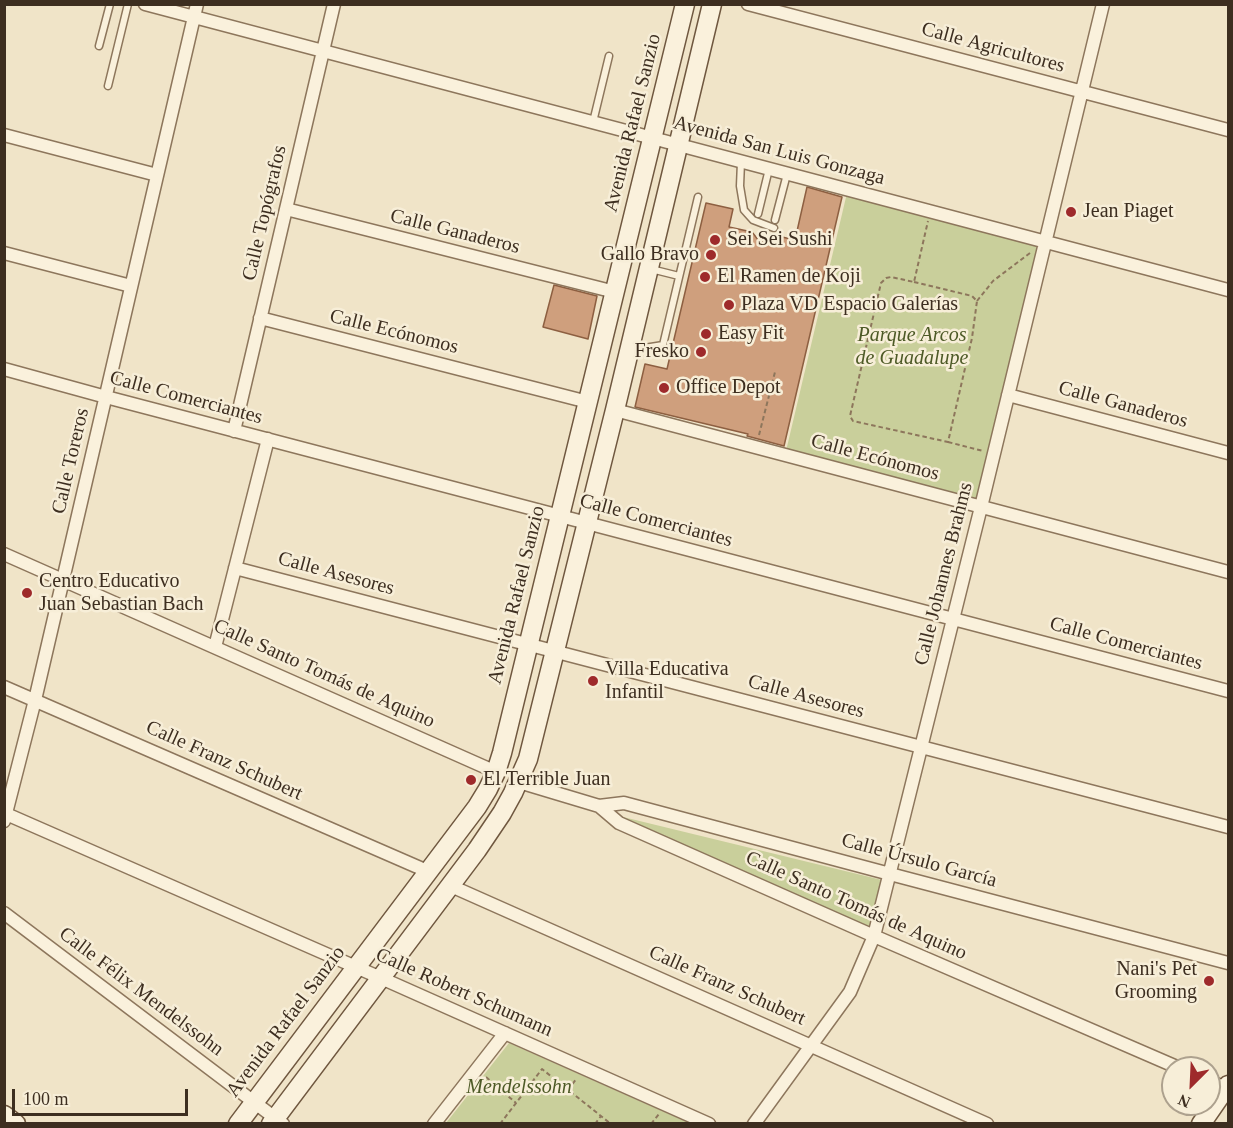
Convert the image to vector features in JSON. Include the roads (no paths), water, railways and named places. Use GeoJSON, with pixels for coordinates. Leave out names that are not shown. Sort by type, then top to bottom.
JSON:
{"type":"FeatureCollection","features":[{"type":"Feature","properties":{"kind":"main road","name":"Avenida Rafael Sanzio"},"geometry":{"type":"LineString","coordinates":[[238,1124],[477,807],[496,772],[685,4]]}},
{"type":"Feature","properties":{"kind":"main road"},"geometry":{"type":"LineString","coordinates":[[276,1122],[496,822],[519,782],[528,759],[615,410],[712,4]]}},
{"type":"Feature","properties":{"kind":"main road"},"geometry":{"type":"LineString","coordinates":[[1201,1124],[1228,1087]]}},
{"type":"Feature","properties":{"kind":"main road"},"geometry":{"type":"LineString","coordinates":[[4,1115],[16,1124]]}},
{"type":"Feature","properties":{"kind":"street","name":"Avenida San Luis Gonzaga"},"geometry":{"type":"LineString","coordinates":[[145,4],[195,11],[323,51],[1228,290]]}},
{"type":"Feature","properties":{"kind":"street","name":"Calle Topógrafos"},"geometry":{"type":"LineString","coordinates":[[234,430],[334,4]]}},
{"type":"Feature","properties":{"kind":"street","name":"Calle Agricultores"},"geometry":{"type":"LineString","coordinates":[[748,4],[1228,130]]}},
{"type":"Feature","properties":{"kind":"street","name":"Calle Johannes Brahms"},"geometry":{"type":"LineString","coordinates":[[754,1124],[850,992],[874,936],[1103,4]]}},
{"type":"Feature","properties":{"kind":"street","name":"Calle Toreros"},"geometry":{"type":"LineString","coordinates":[[5,816],[35,700],[195,11]]}},
{"type":"Feature","properties":{"kind":"street"},"geometry":{"type":"LineString","coordinates":[[4,135],[157,175]]}},
{"type":"Feature","properties":{"kind":"street","name":"Calle Ganaderos"},"geometry":{"type":"LineString","coordinates":[[286,209],[615,292]]}},
{"type":"Feature","properties":{"kind":"street"},"geometry":{"type":"LineString","coordinates":[[4,253],[131,286]]}},
{"type":"Feature","properties":{"kind":"street","name":"Calle Ecónomos"},"geometry":{"type":"LineString","coordinates":[[260,318],[588,402]]}},
{"type":"Feature","properties":{"kind":"street","name":"Calle Comerciantes"},"geometry":{"type":"LineString","coordinates":[[4,369],[1228,691]]}},
{"type":"Feature","properties":{"kind":"street","name":"Calle Ganaderos"},"geometry":{"type":"LineString","coordinates":[[1008,395],[1228,453]]}},
{"type":"Feature","properties":{"kind":"street","name":"Calle Ecónomos"},"geometry":{"type":"LineString","coordinates":[[615,410],[1228,572]]}},
{"type":"Feature","properties":{"kind":"street"},"geometry":{"type":"LineString","coordinates":[[215,647],[268,439]]}},
{"type":"Feature","properties":{"kind":"street","name":"Calle Santo Tomás de Aquino"},"geometry":{"type":"LineString","coordinates":[[4,554],[496,772]]}},
{"type":"Feature","properties":{"kind":"street","name":"Calle Asesores"},"geometry":{"type":"LineString","coordinates":[[234,568],[1228,827]]}},
{"type":"Feature","properties":{"kind":"street","name":"Calle Franz Schubert"},"geometry":{"type":"LineString","coordinates":[[4,687],[427,871]]}},
{"type":"Feature","properties":{"kind":"street","name":"Calle Santo Tomás de Aquino"},"geometry":{"type":"LineString","coordinates":[[519,782],[599,806],[619,824],[1161,1060]]}},
{"type":"Feature","properties":{"kind":"street","name":"Calle Úrsulo García"},"geometry":{"type":"LineString","coordinates":[[599,806],[624,803],[1228,963]]}},
{"type":"Feature","properties":{"kind":"street","name":"Calle Robert Schumann"},"geometry":{"type":"LineString","coordinates":[[5,816],[356,967],[709,1124]]}},
{"type":"Feature","properties":{"kind":"street","name":"Calle Franz Schubert"},"geometry":{"type":"LineString","coordinates":[[451,886],[987,1124]]}},
{"type":"Feature","properties":{"kind":"street","name":"Calle Félix Mendelssohn"},"geometry":{"type":"LineString","coordinates":[[4,913],[254,1102],[276,1122]]}},
{"type":"Feature","properties":{"kind":"street"},"geometry":{"type":"LineString","coordinates":[[434,1124],[505,1033]]}},
{"type":"Feature","properties":{"kind":"lane"},"geometry":{"type":"LineString","coordinates":[[99,46],[110,4]]}},
{"type":"Feature","properties":{"kind":"lane"},"geometry":{"type":"LineString","coordinates":[[108,86],[128,4]]}},
{"type":"Feature","properties":{"kind":"lane"},"geometry":{"type":"LineString","coordinates":[[593,122],[609,56]]}},
{"type":"Feature","properties":{"kind":"lane"},"geometry":{"type":"LineString","coordinates":[[741,162],[740,186],[744,210],[753,220],[774,228]]}},
{"type":"Feature","properties":{"kind":"lane"},"geometry":{"type":"LineString","coordinates":[[758,214],[769,169]]}},
{"type":"Feature","properties":{"kind":"lane"},"geometry":{"type":"LineString","coordinates":[[775,220],[787,174]]}},
{"type":"Feature","properties":{"kind":"lane"},"geometry":{"type":"LineString","coordinates":[[629,351],[663,345],[698,197]]}},
{"type":"Feature","properties":{"kind":"lane"},"geometry":{"type":"LineString","coordinates":[[648,268],[679,276]]}},
{"type":"Feature","properties":{"kind":"place","name":"Jean Piaget"},"geometry":{"type":"Point","coordinates":[1071,212]}},
{"type":"Feature","properties":{"kind":"place","name":"Sei Sei Sushi"},"geometry":{"type":"Point","coordinates":[715,240]}},
{"type":"Feature","properties":{"kind":"place","name":"Gallo Bravo"},"geometry":{"type":"Point","coordinates":[711,255]}},
{"type":"Feature","properties":{"kind":"place","name":"El Ramen de Koji"},"geometry":{"type":"Point","coordinates":[705,277]}},
{"type":"Feature","properties":{"kind":"place","name":"Plaza VD Espacio Galerías"},"geometry":{"type":"Point","coordinates":[729,305]}},
{"type":"Feature","properties":{"kind":"place","name":"Easy Fit"},"geometry":{"type":"Point","coordinates":[706,334]}},
{"type":"Feature","properties":{"kind":"place","name":"Fresko"},"geometry":{"type":"Point","coordinates":[701,352]}},
{"type":"Feature","properties":{"kind":"place","name":"Office Depot"},"geometry":{"type":"Point","coordinates":[664,388]}},
{"type":"Feature","properties":{"kind":"place","name":"Centro Educativo Juan Sebastian Bach"},"geometry":{"type":"Point","coordinates":[27,593]}},
{"type":"Feature","properties":{"kind":"place","name":"Villa Educativa Infantil"},"geometry":{"type":"Point","coordinates":[593,681]}},
{"type":"Feature","properties":{"kind":"place","name":"El Terrible Juan"},"geometry":{"type":"Point","coordinates":[471,780]}},
{"type":"Feature","properties":{"kind":"place","name":"Nani's Pet Grooming"},"geometry":{"type":"Point","coordinates":[1209,981]}},
{"type":"Feature","properties":{"kind":"park label","name":"Parque Arcos de Guadalupe"},"geometry":{"type":"Point","coordinates":[912,348]}},
{"type":"Feature","properties":{"kind":"park label","name":"Mendelssohn"},"geometry":{"type":"Point","coordinates":[519,1088]}}]}
